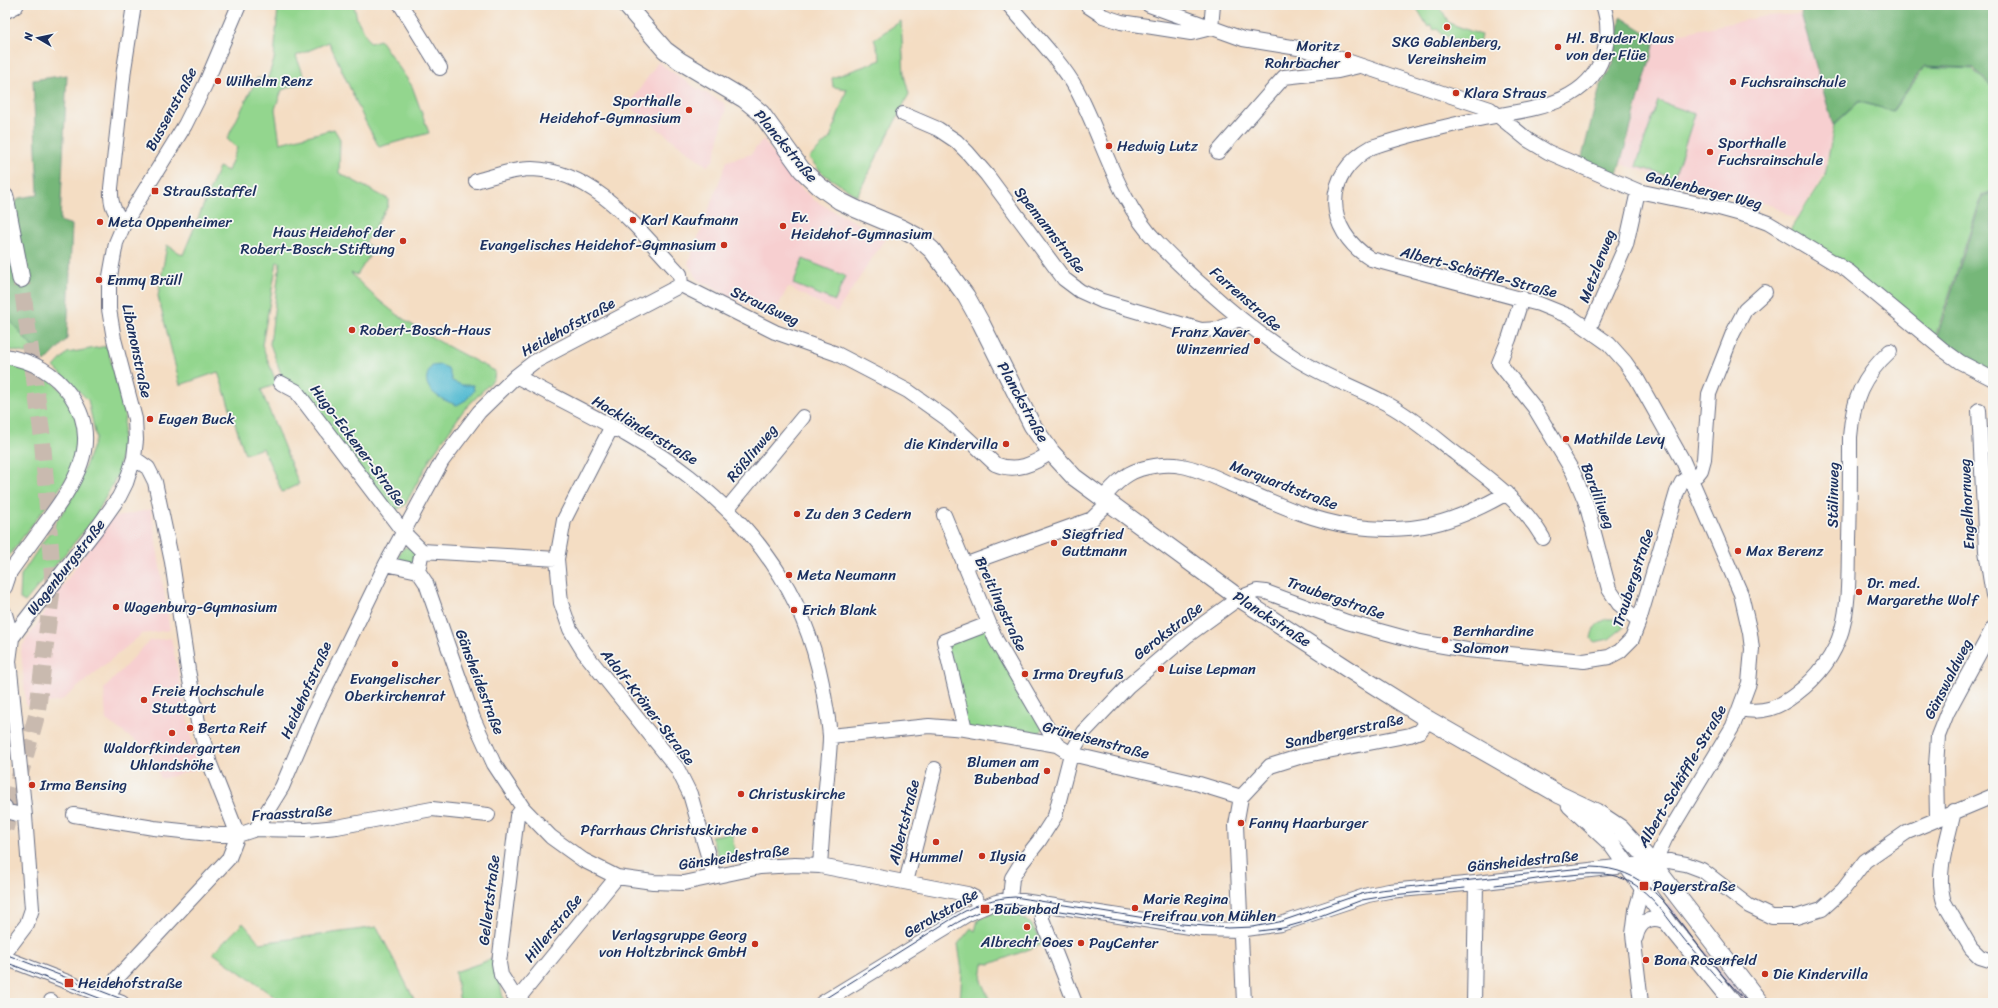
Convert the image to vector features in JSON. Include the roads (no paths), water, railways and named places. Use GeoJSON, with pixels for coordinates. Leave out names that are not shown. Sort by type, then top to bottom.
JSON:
{"type":"FeatureCollection","features":[{"type":"Feature","properties":{"kind":"main road"},"geometry":{"type":"LineString","coordinates":[[5,10],[15,5]]}},
{"type":"Feature","properties":{"kind":"main road","name":"Planckstraße"},"geometry":{"type":"LineString","coordinates":[[626,5],[666,50],[680,61],[744,99],[761,113],[802,170],[819,186],[840,201],[911,233],[932,250],[966,296],[982,324],[1032,425],[1051,452],[1074,477],[1239,598],[1430,720],[1560,795],[1591,809],[1620,828],[1666,862],[1677,896],[1760,1003]]}},
{"type":"Feature","properties":{"kind":"main road"},"geometry":{"type":"LineString","coordinates":[[6,207],[21,280]]}},
{"type":"Feature","properties":{"kind":"main road","name":"Planckstraße"},"geometry":{"type":"LineString","coordinates":[[1560,795],[1608,839],[1669,924],[1733,1003]]}},
{"type":"Feature","properties":{"kind":"street"},"geometry":{"type":"LineString","coordinates":[[124,224],[114,211],[110,201],[124,68],[134,5]]}},
{"type":"Feature","properties":{"kind":"street","name":"Bussenstraße"},"geometry":{"type":"LineString","coordinates":[[124,224],[188,119],[205,85],[239,5]]}},
{"type":"Feature","properties":{"kind":"street"},"geometry":{"type":"LineString","coordinates":[[401,5],[440,68]]}},
{"type":"Feature","properties":{"kind":"street","name":"Farrenstraße"},"geometry":{"type":"LineString","coordinates":[[1009,5],[1063,70],[1076,89],[1115,176],[1137,217],[1159,244],[1240,318],[1276,347],[1297,360],[1401,412],[1507,493],[1526,513],[1543,538]]}},
{"type":"Feature","properties":{"kind":"street","name":"Gablenberger Weg"},"geometry":{"type":"LineString","coordinates":[[1149,5],[1243,38],[1298,48],[1328,56],[1490,109],[1528,140],[1548,152],[1638,191],[1719,208],[1768,223],[1848,271],[1942,349],[1960,362],[1993,379]]}},
{"type":"Feature","properties":{"kind":"street"},"geometry":{"type":"LineString","coordinates":[[1088,6],[1103,16],[1121,22],[1191,33],[1211,28],[1213,5]]}},
{"type":"Feature","properties":{"kind":"street","name":"Albert-Schäffle-Straße"},"geometry":{"type":"LineString","coordinates":[[1603,5],[1608,34],[1599,66],[1590,80],[1578,91],[1549,104],[1384,143],[1359,154],[1349,164],[1341,176],[1337,186],[1335,208],[1343,233],[1359,251],[1371,259],[1522,298],[1557,310],[1589,329],[1609,344],[1625,362],[1637,379],[1691,478],[1741,594],[1747,614],[1750,633],[1751,661],[1748,683],[1740,709],[1722,746],[1667,840],[1666,862]]}},
{"type":"Feature","properties":{"kind":"street"},"geometry":{"type":"LineString","coordinates":[[1218,152],[1284,77],[1338,71],[1359,66]]}},
{"type":"Feature","properties":{"kind":"street","name":"Spemannstraße"},"geometry":{"type":"LineString","coordinates":[[903,114],[938,129],[956,141],[968,153],[987,175],[1064,279],[1080,291],[1102,301],[1201,330],[1219,328],[1240,318]]}},
{"type":"Feature","properties":{"kind":"street"},"geometry":{"type":"LineString","coordinates":[[476,181],[505,173],[531,169],[549,171],[577,180],[604,197],[632,224],[680,274],[681,285]]}},
{"type":"Feature","properties":{"kind":"street","name":"Metzlerweg"},"geometry":{"type":"LineString","coordinates":[[1589,329],[1626,245],[1638,191]]}},
{"type":"Feature","properties":{"kind":"street","name":"Libanonstraße"},"geometry":{"type":"LineString","coordinates":[[124,224],[116,243],[111,263],[109,309],[114,339],[134,419],[136,440],[134,458]]}},
{"type":"Feature","properties":{"kind":"street","name":"Straußweg"},"geometry":{"type":"LineString","coordinates":[[681,285],[775,332],[837,354],[908,391],[946,418],[995,464],[1004,468],[1031,464],[1051,452]]}},
{"type":"Feature","properties":{"kind":"street","name":"Heidehofstraße"},"geometry":{"type":"LineString","coordinates":[[256,829],[282,787],[315,710],[386,564],[442,461],[479,412],[516,376],[534,362],[681,285]]}},
{"type":"Feature","properties":{"kind":"street","name":"Traubergstraße"},"geometry":{"type":"LineString","coordinates":[[1239,598],[1257,591],[1266,592],[1375,630],[1446,647],[1584,661],[1609,657],[1620,652],[1632,638],[1639,621],[1677,492],[1682,482],[1699,473],[1702,465],[1709,394],[1728,344],[1745,310],[1765,292]]}},
{"type":"Feature","properties":{"kind":"street","name":"Bardiliweg"},"geometry":{"type":"LineString","coordinates":[[1522,298],[1499,363],[1534,407],[1563,454],[1586,503],[1613,598],[1627,612],[1639,621]]}},
{"type":"Feature","properties":{"kind":"street","name":"Stälinweg"},"geometry":{"type":"LineString","coordinates":[[1740,709],[1752,712],[1762,711],[1776,707],[1790,698],[1809,683],[1823,668],[1839,641],[1844,627],[1848,606],[1850,437],[1854,407],[1865,379],[1877,363],[1890,351]]}},
{"type":"Feature","properties":{"kind":"street"},"geometry":{"type":"LineString","coordinates":[[5,356],[34,364],[49,372],[63,384],[76,404],[85,440],[84,456],[74,482],[10,572],[5,587]]}},
{"type":"Feature","properties":{"kind":"street","name":"Hackländerstraße"},"geometry":{"type":"LineString","coordinates":[[516,376],[658,454],[690,477],[727,509],[778,570],[800,611],[817,656],[830,736],[820,866]]}},
{"type":"Feature","properties":{"kind":"street","name":"Hugo-Eckener-Straße"},"geometry":{"type":"LineString","coordinates":[[281,383],[296,391],[404,533]]}},
{"type":"Feature","properties":{"kind":"street","name":"Engelhornweg"},"geometry":{"type":"LineString","coordinates":[[1979,410],[1986,551],[1993,596]]}},
{"type":"Feature","properties":{"kind":"street","name":"Rößlinweg"},"geometry":{"type":"LineString","coordinates":[[727,509],[803,418]]}},
{"type":"Feature","properties":{"kind":"street","name":"Adolf-Kröner-Straße"},"geometry":{"type":"LineString","coordinates":[[611,428],[564,520],[557,559],[562,603],[570,630],[593,663],[677,768],[690,794],[714,876]]}},
{"type":"Feature","properties":{"kind":"street"},"geometry":{"type":"LineString","coordinates":[[109,998],[117,978],[229,858],[238,835],[210,764],[198,722],[188,670],[172,562],[155,482],[148,468],[134,458]]}},
{"type":"Feature","properties":{"kind":"street","name":"Wagenburgstraße"},"geometry":{"type":"LineString","coordinates":[[12,638],[107,516],[126,483],[134,458]]}},
{"type":"Feature","properties":{"kind":"street","name":"Marquardtstraße"},"geometry":{"type":"LineString","coordinates":[[964,565],[1092,519],[1114,486],[1129,474],[1152,467],[1181,466],[1208,474],[1316,518],[1349,526],[1388,530],[1422,527],[1452,520],[1474,512],[1507,493]]}},
{"type":"Feature","properties":{"kind":"street","name":"Breitlingstraße"},"geometry":{"type":"LineString","coordinates":[[944,515],[988,624],[1057,745]]}},
{"type":"Feature","properties":{"kind":"street"},"geometry":{"type":"LineString","coordinates":[[404,533],[422,551],[557,559]]}},
{"type":"Feature","properties":{"kind":"street"},"geometry":{"type":"LineString","coordinates":[[386,564],[418,571],[422,551]]}},
{"type":"Feature","properties":{"kind":"street","name":"Gänsheidestraße"},"geometry":{"type":"LineString","coordinates":[[418,571],[426,583],[473,718],[494,764],[523,808],[551,837],[577,856],[617,877],[652,882],[684,883],[760,868],[795,864],[820,866],[967,894],[975,898],[980,908]]}},
{"type":"Feature","properties":{"kind":"street","name":"Gerokstraße"},"geometry":{"type":"LineString","coordinates":[[822,1003],[959,919],[980,908],[996,902],[1010,900],[1012,878],[1055,816],[1071,754],[1084,732],[1128,686],[1188,635],[1239,598]]}},
{"type":"Feature","properties":{"kind":"street"},"geometry":{"type":"LineString","coordinates":[[5,614],[12,638],[9,661],[25,816],[32,909],[27,924],[11,937],[5,953]]}},
{"type":"Feature","properties":{"kind":"street"},"geometry":{"type":"LineString","coordinates":[[965,729],[944,641],[988,624]]}},
{"type":"Feature","properties":{"kind":"street","name":"Gänswaldweg"},"geometry":{"type":"LineString","coordinates":[[1937,818],[1936,766],[1938,736],[1947,713],[1993,628]]}},
{"type":"Feature","properties":{"kind":"street","name":"Sandbergerstraße"},"geometry":{"type":"LineString","coordinates":[[1241,797],[1270,766],[1302,756],[1410,736],[1420,731],[1430,720]]}},
{"type":"Feature","properties":{"kind":"street","name":"Grüneisenstraße"},"geometry":{"type":"LineString","coordinates":[[830,736],[929,726],[965,729],[1057,745],[1071,754],[1199,784],[1241,797]]}},
{"type":"Feature","properties":{"kind":"street","name":"Albertstraße"},"geometry":{"type":"LineString","coordinates":[[906,882],[935,769]]}},
{"type":"Feature","properties":{"kind":"street","name":"Gänsheidestraße"},"geometry":{"type":"LineString","coordinates":[[1010,900],[1041,903],[1202,929],[1239,930],[1281,924],[1375,894],[1666,862],[1705,872],[1749,906],[1772,916],[1796,917],[1822,909],[1843,890],[1865,861],[1907,832],[1937,818],[1993,796]]}},
{"type":"Feature","properties":{"kind":"street"},"geometry":{"type":"LineString","coordinates":[[1241,797],[1236,825],[1239,930],[1244,1003]]}},
{"type":"Feature","properties":{"kind":"street"},"geometry":{"type":"LineString","coordinates":[[5,807],[5,811],[25,816]]}},
{"type":"Feature","properties":{"kind":"street","name":"Gellertstraße"},"geometry":{"type":"LineString","coordinates":[[513,994],[501,975],[499,963],[517,816],[523,808]]}},
{"type":"Feature","properties":{"kind":"street","name":"Fraasstraße"},"geometry":{"type":"LineString","coordinates":[[74,815],[154,828],[219,835],[238,835],[256,829],[307,830],[336,827],[432,809],[488,815]]}},
{"type":"Feature","properties":{"kind":"street"},"geometry":{"type":"LineString","coordinates":[[1954,811],[1940,875],[1941,895],[1971,948],[1980,957],[1993,961]]}},
{"type":"Feature","properties":{"kind":"street","name":"Albert-Schäffle-Straße"},"geometry":{"type":"LineString","coordinates":[[1666,862],[1670,857],[1667,840]]}},
{"type":"Feature","properties":{"kind":"street"},"geometry":{"type":"LineString","coordinates":[[1641,1003],[1633,929],[1642,886],[1666,862]]}},
{"type":"Feature","properties":{"kind":"street"},"geometry":{"type":"LineString","coordinates":[[1591,870],[1618,874],[1629,878],[1642,886]]}},
{"type":"Feature","properties":{"kind":"street","name":"Hillerstraße"},"geometry":{"type":"LineString","coordinates":[[513,994],[521,995],[617,877]]}},
{"type":"Feature","properties":{"kind":"street"},"geometry":{"type":"LineString","coordinates":[[1474,1003],[1476,883]]}},
{"type":"Feature","properties":{"kind":"street"},"geometry":{"type":"LineString","coordinates":[[1041,903],[1042,919],[1075,1003]]}},
{"type":"Feature","properties":{"kind":"street"},"geometry":{"type":"LineString","coordinates":[[1634,949],[1637,931],[1643,922],[1658,919],[1669,924]]}},
{"type":"Feature","properties":{"kind":"street"},"geometry":{"type":"LineString","coordinates":[[5,958],[122,1003]]}},
{"type":"Feature","properties":{"kind":"water"},"geometry":{"type":"Polygon","coordinates":[[[440,365],[448,368],[452,381],[462,385],[473,385],[474,391],[466,400],[457,405],[437,396],[428,386],[428,373],[432,366],[440,365]]]}},
{"type":"Feature","properties":{"kind":"tunnel"},"geometry":{"type":"LineString","coordinates":[[5,829],[37,714],[53,582],[42,435],[21,279]]}},
{"type":"Feature","properties":{"kind":"tram line"},"geometry":{"type":"LineString","coordinates":[[818,1003],[958,915],[992,900],[1015,897],[1182,924],[1228,928],[1253,927],[1279,922],[1361,894],[1380,890],[1591,867],[1610,869],[1626,873],[1652,890],[1673,913],[1720,972],[1748,1003]]}},
{"type":"Feature","properties":{"kind":"tram line"},"geometry":{"type":"LineString","coordinates":[[1495,885],[1578,874],[1604,874],[1618,877],[1630,882],[1659,906],[1688,944],[1723,984]]}},
{"type":"Feature","properties":{"kind":"tram line"},"geometry":{"type":"LineString","coordinates":[[1259,931],[1283,928],[1304,922],[1362,900],[1392,895],[1465,888]]}},
{"type":"Feature","properties":{"kind":"tram line"},"geometry":{"type":"LineString","coordinates":[[950,927],[965,918],[989,908],[1014,904],[1183,930]]}},
{"type":"Feature","properties":{"kind":"tram line"},"geometry":{"type":"LineString","coordinates":[[5,954],[132,1003]]}},
{"type":"Feature","properties":{"kind":"tram line"},"geometry":{"type":"LineString","coordinates":[[5,962],[112,1003]]}},
{"type":"Feature","properties":{"kind":"place","name":"SKG Gablenberg, Vereinsheim"},"geometry":{"type":"Point","coordinates":[1447,27]}},
{"type":"Feature","properties":{"kind":"place","name":"Hl. Bruder Klaus von der Flüe"},"geometry":{"type":"Point","coordinates":[1558,47]}},
{"type":"Feature","properties":{"kind":"place","name":"Moritz Rohrbacher"},"geometry":{"type":"Point","coordinates":[1348,55]}},
{"type":"Feature","properties":{"kind":"place","name":"Wilhelm Renz"},"geometry":{"type":"Point","coordinates":[218,81]}},
{"type":"Feature","properties":{"kind":"place","name":"Fuchsrainschule"},"geometry":{"type":"Point","coordinates":[1733,82]}},
{"type":"Feature","properties":{"kind":"place","name":"Klara Straus"},"geometry":{"type":"Point","coordinates":[1456,93]}},
{"type":"Feature","properties":{"kind":"place","name":"Sporthalle Heidehof-Gymnasium"},"geometry":{"type":"Point","coordinates":[689,110]}},
{"type":"Feature","properties":{"kind":"place","name":"Hedwig Lutz"},"geometry":{"type":"Point","coordinates":[1109,146]}},
{"type":"Feature","properties":{"kind":"place","name":"Sporthalle Fuchsrainschule"},"geometry":{"type":"Point","coordinates":[1710,152]}},
{"type":"Feature","properties":{"kind":"place","name":"Straußstaffel"},"geometry":{"type":"Point","coordinates":[155,191]}},
{"type":"Feature","properties":{"kind":"place","name":"Karl Kaufmann"},"geometry":{"type":"Point","coordinates":[633,220]}},
{"type":"Feature","properties":{"kind":"place","name":"Meta Oppenheimer"},"geometry":{"type":"Point","coordinates":[100,222]}},
{"type":"Feature","properties":{"kind":"place","name":"Ev. Heidehof-Gymnasium"},"geometry":{"type":"Point","coordinates":[783,226]}},
{"type":"Feature","properties":{"kind":"place","name":"Haus Heidehof der Robert-Bosch-Stiftung"},"geometry":{"type":"Point","coordinates":[403,241]}},
{"type":"Feature","properties":{"kind":"place","name":"Evangelisches Heidehof-Gymnasium"},"geometry":{"type":"Point","coordinates":[724,245]}},
{"type":"Feature","properties":{"kind":"place","name":"Emmy Brüll"},"geometry":{"type":"Point","coordinates":[99,280]}},
{"type":"Feature","properties":{"kind":"place","name":"Robert-Bosch-Haus"},"geometry":{"type":"Point","coordinates":[352,330]}},
{"type":"Feature","properties":{"kind":"place","name":"Franz Xaver Winzenried"},"geometry":{"type":"Point","coordinates":[1257,341]}},
{"type":"Feature","properties":{"kind":"place","name":"Eugen Buck"},"geometry":{"type":"Point","coordinates":[150,419]}},
{"type":"Feature","properties":{"kind":"place","name":"Mathilde Levy"},"geometry":{"type":"Point","coordinates":[1566,439]}},
{"type":"Feature","properties":{"kind":"place","name":"die Kindervilla"},"geometry":{"type":"Point","coordinates":[1006,444]}},
{"type":"Feature","properties":{"kind":"place","name":"Zu den 3 Cedern"},"geometry":{"type":"Point","coordinates":[797,514]}},
{"type":"Feature","properties":{"kind":"place","name":"Siegfried Guttmann"},"geometry":{"type":"Point","coordinates":[1054,543]}},
{"type":"Feature","properties":{"kind":"place","name":"Max Berenz"},"geometry":{"type":"Point","coordinates":[1738,551]}},
{"type":"Feature","properties":{"kind":"place","name":"Meta Neumann"},"geometry":{"type":"Point","coordinates":[789,575]}},
{"type":"Feature","properties":{"kind":"place","name":"Dr. med. Margarethe Wolf"},"geometry":{"type":"Point","coordinates":[1859,592]}},
{"type":"Feature","properties":{"kind":"place","name":"Wagenburg-Gymnasium"},"geometry":{"type":"Point","coordinates":[116,607]}},
{"type":"Feature","properties":{"kind":"place","name":"Erich Blank"},"geometry":{"type":"Point","coordinates":[794,610]}},
{"type":"Feature","properties":{"kind":"place","name":"Bernhardine Salomon"},"geometry":{"type":"Point","coordinates":[1445,640]}},
{"type":"Feature","properties":{"kind":"place","name":"Evangelischer Oberkirchenrat"},"geometry":{"type":"Point","coordinates":[395,664]}},
{"type":"Feature","properties":{"kind":"place","name":"Luise Lepman"},"geometry":{"type":"Point","coordinates":[1161,669]}},
{"type":"Feature","properties":{"kind":"place","name":"Irma Dreyfuß"},"geometry":{"type":"Point","coordinates":[1025,674]}},
{"type":"Feature","properties":{"kind":"place","name":"Freie Hochschule Stuttgart"},"geometry":{"type":"Point","coordinates":[144,700]}},
{"type":"Feature","properties":{"kind":"place","name":"Berta Reif"},"geometry":{"type":"Point","coordinates":[190,728]}},
{"type":"Feature","properties":{"kind":"place","name":"Waldorfkindergarten Uhlandshöhe"},"geometry":{"type":"Point","coordinates":[172,733]}},
{"type":"Feature","properties":{"kind":"place","name":"Blumen am Bubenbad"},"geometry":{"type":"Point","coordinates":[1047,771]}},
{"type":"Feature","properties":{"kind":"place","name":"Irma Bensing"},"geometry":{"type":"Point","coordinates":[32,785]}},
{"type":"Feature","properties":{"kind":"place","name":"Christuskirche"},"geometry":{"type":"Point","coordinates":[741,794]}},
{"type":"Feature","properties":{"kind":"place","name":"Fanny Haarburger"},"geometry":{"type":"Point","coordinates":[1241,823]}},
{"type":"Feature","properties":{"kind":"place","name":"Pfarrhaus Christuskirche"},"geometry":{"type":"Point","coordinates":[755,830]}},
{"type":"Feature","properties":{"kind":"place","name":"Hummel"},"geometry":{"type":"Point","coordinates":[936,842]}},
{"type":"Feature","properties":{"kind":"place","name":"Ilysia"},"geometry":{"type":"Point","coordinates":[982,856]}},
{"type":"Feature","properties":{"kind":"place","name":"Payerstraße"},"geometry":{"type":"Point","coordinates":[1644,886]}},
{"type":"Feature","properties":{"kind":"place","name":"Marie Regina Freifrau von Mühlen"},"geometry":{"type":"Point","coordinates":[1135,908]}},
{"type":"Feature","properties":{"kind":"place","name":"Bubenbad"},"geometry":{"type":"Point","coordinates":[985,909]}},
{"type":"Feature","properties":{"kind":"place","name":"Albrecht Goes"},"geometry":{"type":"Point","coordinates":[1027,927]}},
{"type":"Feature","properties":{"kind":"place","name":"PayCenter"},"geometry":{"type":"Point","coordinates":[1081,943]}},
{"type":"Feature","properties":{"kind":"place","name":"Verlagsgruppe Georg von Holtzbrinck GmbH"},"geometry":{"type":"Point","coordinates":[755,944]}},
{"type":"Feature","properties":{"kind":"place","name":"Bona Rosenfeld"},"geometry":{"type":"Point","coordinates":[1646,960]}},
{"type":"Feature","properties":{"kind":"place","name":"Die Kindervilla"},"geometry":{"type":"Point","coordinates":[1765,974]}},
{"type":"Feature","properties":{"kind":"place","name":"Heidehofstraße"},"geometry":{"type":"Point","coordinates":[69,983]}}]}
